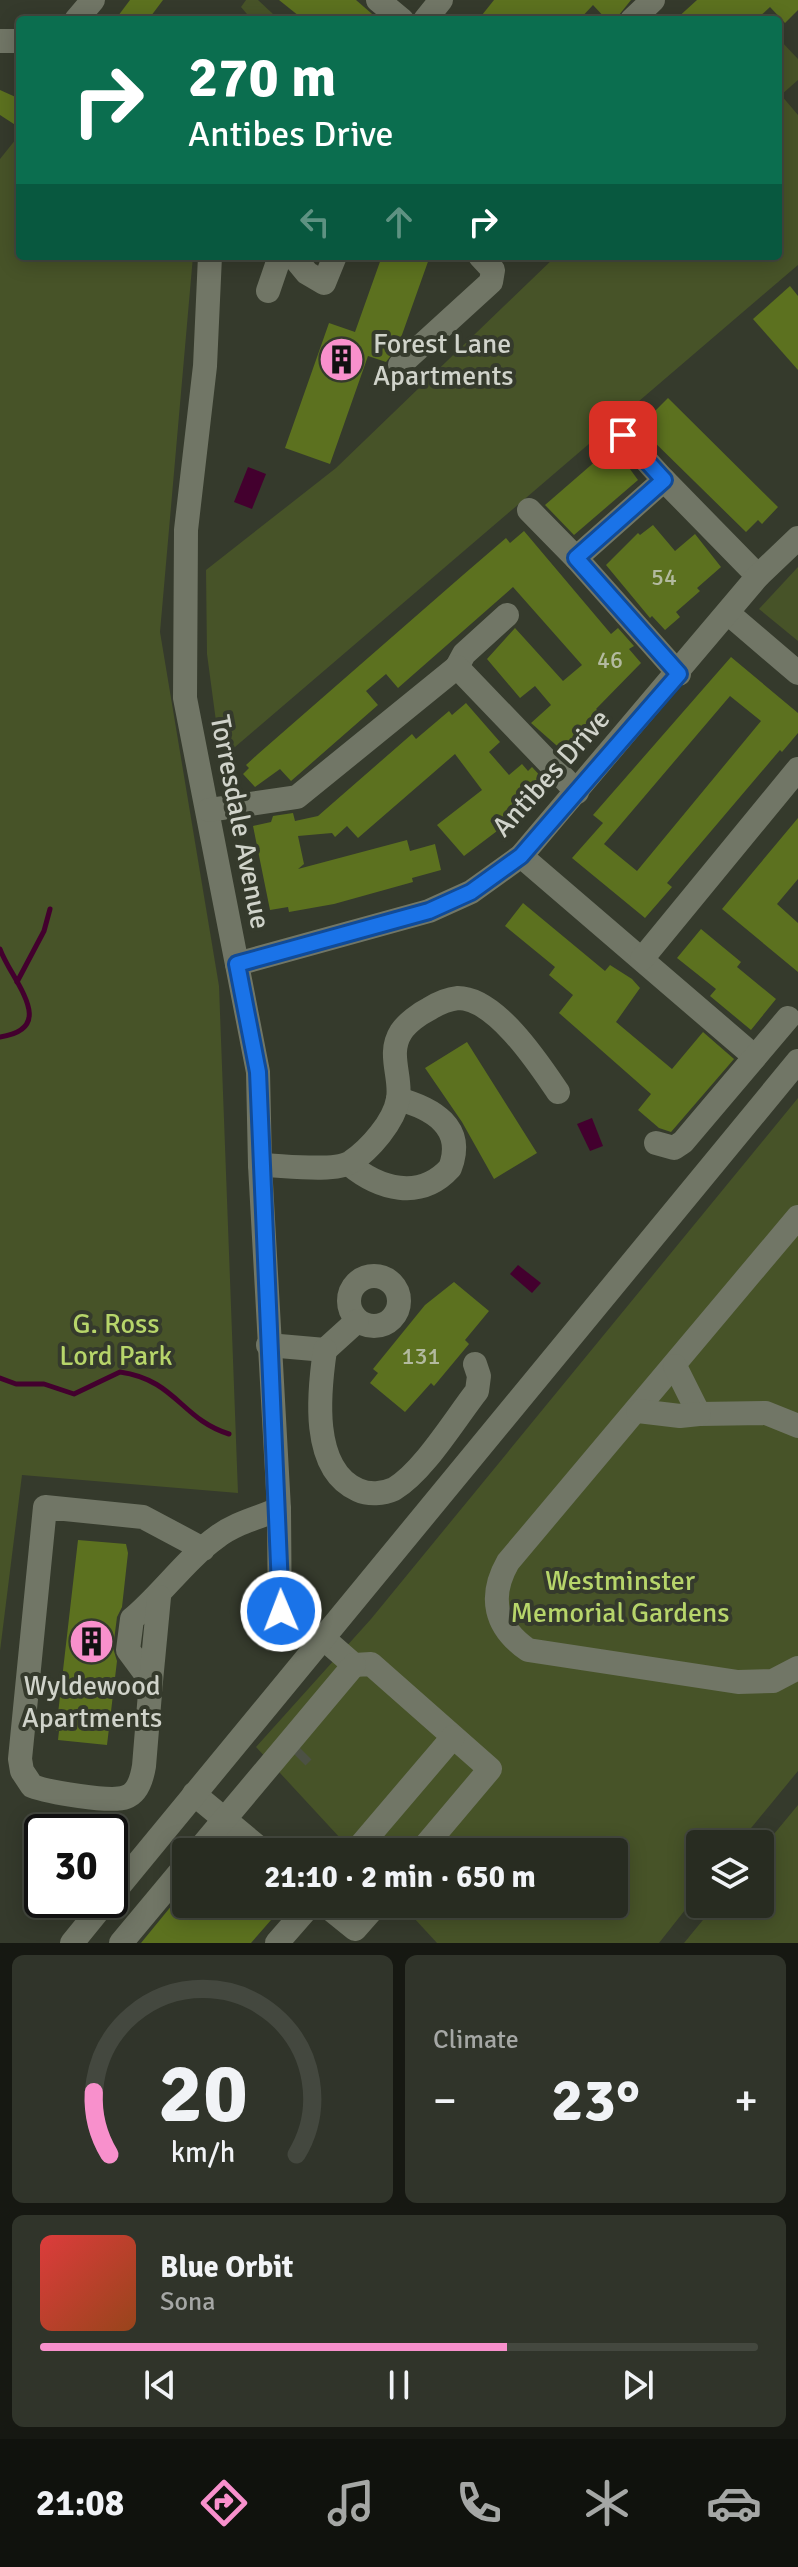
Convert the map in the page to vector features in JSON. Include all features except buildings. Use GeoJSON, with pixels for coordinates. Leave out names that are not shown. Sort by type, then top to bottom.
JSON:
{"type":"FeatureCollection","features":[{"type":"Feature","properties":{"kind":"street"},"geometry":{"type":"LineString","coordinates":[[79,16],[93,0]]}},
{"type":"Feature","properties":{"kind":"street"},"geometry":{"type":"LineString","coordinates":[[378,0],[397,16]]}},
{"type":"Feature","properties":{"kind":"street"},"geometry":{"type":"LineString","coordinates":[[428,16],[441,0]]}},
{"type":"Feature","properties":{"kind":"street"},"geometry":{"type":"LineString","coordinates":[[636,16],[653,0]]}},
{"type":"Feature","properties":{"kind":"street","name":"Torresdale Avenue"},"geometry":{"type":"LineString","coordinates":[[210,260],[205,366],[186,530],[183,662],[185,698],[258,1072],[268,1345],[279,1509],[280,1638]]}},
{"type":"Feature","properties":{"kind":"street"},"geometry":{"type":"LineString","coordinates":[[268,291],[279,260]]}},
{"type":"Feature","properties":{"kind":"street"},"geometry":{"type":"LineString","coordinates":[[296,260],[307,273],[324,283],[333,260]]}},
{"type":"Feature","properties":{"kind":"street"},"geometry":{"type":"LineString","coordinates":[[400,365],[491,282],[493,270],[484,260]]}},
{"type":"Feature","properties":{"kind":"street"},"geometry":{"type":"LineString","coordinates":[[623,435],[758,576]]}},
{"type":"Feature","properties":{"kind":"street"},"geometry":{"type":"LineString","coordinates":[[576,558],[664,480]]}},
{"type":"Feature","properties":{"kind":"street"},"geometry":{"type":"LineString","coordinates":[[529,510],[679,674]]}},
{"type":"Feature","properties":{"kind":"street","name":"Antibes Drive"},"geometry":{"type":"LineString","coordinates":[[237,964],[429,911],[471,892],[521,856],[679,674],[758,576],[798,538]]}},
{"type":"Feature","properties":{"kind":"street"},"geometry":{"type":"LineString","coordinates":[[729,614],[798,673]]}},
{"type":"Feature","properties":{"kind":"street"},"geometry":{"type":"LineString","coordinates":[[209,810],[297,797],[457,667],[464,654],[507,615]]}},
{"type":"Feature","properties":{"kind":"street"},"geometry":{"type":"LineString","coordinates":[[457,667],[577,792]]}},
{"type":"Feature","properties":{"kind":"street"},"geometry":{"type":"LineString","coordinates":[[642,959],[798,769]]}},
{"type":"Feature","properties":{"kind":"street"},"geometry":{"type":"LineString","coordinates":[[521,856],[755,1057]]}},
{"type":"Feature","properties":{"kind":"street"},"geometry":{"type":"LineString","coordinates":[[260,1165],[315,1167],[349,1164],[381,1134],[398,1099],[394,1058],[400,1034],[424,1012],[458,998],[498,1017],[558,1092]]}},
{"type":"Feature","properties":{"kind":"street"},"geometry":{"type":"LineString","coordinates":[[656,1143],[674,1148],[683,1142],[788,1018]]}},
{"type":"Feature","properties":{"kind":"street"},"geometry":{"type":"LineString","coordinates":[[128,1875],[798,1061]]}},
{"type":"Feature","properties":{"kind":"street"},"geometry":{"type":"LineString","coordinates":[[349,1164],[366,1178],[407,1189],[424,1186],[450,1168],[454,1139],[447,1126],[436,1113],[398,1099]]}},
{"type":"Feature","properties":{"kind":"street"},"geometry":{"type":"LineString","coordinates":[[798,1217],[789,1239],[675,1366],[508,1562],[497,1581],[495,1603],[510,1638],[528,1650],[541,1653],[738,1682],[773,1681],[798,1668]]}},
{"type":"Feature","properties":{"kind":"street"},"geometry":{"type":"LineString","coordinates":[[357,1321],[325,1350],[318,1397],[327,1449],[344,1480],[364,1493],[391,1490],[409,1478],[477,1391],[479,1376],[475,1364]]}},
{"type":"Feature","properties":{"kind":"street"},"geometry":{"type":"LineString","coordinates":[[268,1345],[325,1350]]}},
{"type":"Feature","properties":{"kind":"street"},"geometry":{"type":"LineString","coordinates":[[675,1366],[699,1414]]}},
{"type":"Feature","properties":{"kind":"street"},"geometry":{"type":"LineString","coordinates":[[638,1411],[680,1416],[766,1413],[798,1426]]}},
{"type":"Feature","properties":{"kind":"street"},"geometry":{"type":"LineString","coordinates":[[203,1549],[143,1517],[45,1507],[20,1759],[27,1782],[39,1789],[117,1799],[132,1794],[144,1766],[151,1681],[128,1650],[132,1619],[159,1597],[203,1549],[232,1527],[279,1509]]}},
{"type":"Feature","properties":{"kind":"street"},"geometry":{"type":"LineString","coordinates":[[129,1530],[168,1529]]}},
{"type":"Feature","properties":{"kind":"street"},"geometry":{"type":"LineString","coordinates":[[323,1638],[354,1665],[371,1664],[490,1769],[432,1838]]}},
{"type":"Feature","properties":{"kind":"street"},"geometry":{"type":"LineString","coordinates":[[208,1838],[354,1665]]}},
{"type":"Feature","properties":{"kind":"street"},"geometry":{"type":"LineString","coordinates":[[269,1766],[300,1754],[307,1736],[305,1724]]}},
{"type":"Feature","properties":{"kind":"street"},"geometry":{"type":"LineString","coordinates":[[367,1838],[453,1737]]}},
{"type":"Feature","properties":{"kind":"street"},"geometry":{"type":"LineString","coordinates":[[194,1794],[247,1838]]}},
{"type":"Feature","properties":{"kind":"street"},"geometry":{"type":"LineString","coordinates":[[121,1943],[172,1882]]}},
{"type":"Feature","properties":{"kind":"street"},"geometry":{"type":"LineString","coordinates":[[87,1938],[98,1918]]}},
{"type":"Feature","properties":{"kind":"street"},"geometry":{"type":"LineString","coordinates":[[279,1942],[299,1918]]}},
{"type":"Feature","properties":{"kind":"street"},"geometry":{"type":"LineString","coordinates":[[342,1918],[364,1936]]}},
{"type":"Feature","properties":{"kind":"green space"},"geometry":{"type":"Polygon","coordinates":[[[246,0],[258,0],[273,14],[249,16],[241,7],[246,0]]]}},
{"type":"Feature","properties":{"kind":"green space"},"geometry":{"type":"Polygon","coordinates":[[[782,42],[798,59],[798,80],[782,94],[782,42]]]}},
{"type":"Feature","properties":{"kind":"green space"},"geometry":{"type":"Polygon","coordinates":[[[782,96],[798,115],[798,265],[221,759],[207,654],[206,570],[336,468],[552,260],[782,260],[782,96]]]}},
{"type":"Feature","properties":{"kind":"green space","name":"G. Ross Lord Park"},"geometry":{"type":"Polygon","coordinates":[[[16,139],[16,260],[193,260],[160,632],[219,986],[238,1493],[22,1475],[0,1651],[0,159],[16,139]]]}},
{"type":"Feature","properties":{"kind":"green space"},"geometry":{"type":"Polygon","coordinates":[[[798,567],[798,641],[759,609],[798,567]]]}},
{"type":"Feature","properties":{"kind":"green space","name":"Westminster Memorial Gardens"},"geometry":{"type":"Polygon","coordinates":[[[798,1098],[798,1771],[750,1830],[686,1830],[686,1909],[659,1943],[437,1943],[414,1918],[628,1918],[628,1838],[340,1838],[256,1747],[371,1619],[798,1098]]]}},
{"type":"Feature","properties":{"kind":"green space"},"geometry":{"type":"Polygon","coordinates":[[[798,1805],[798,1943],[684,1943],[705,1918],[774,1918],[774,1834],[798,1805]]]}},
{"type":"Feature","properties":{"kind":"shaded area"},"geometry":{"type":"Polygon","coordinates":[[[248,467],[266,474],[252,509],[234,502],[248,467]]]}},
{"type":"Feature","properties":{"kind":"shaded area"},"geometry":{"type":"Polygon","coordinates":[[[592,1118],[603,1146],[590,1151],[577,1124],[592,1118]]]}},
{"type":"Feature","properties":{"kind":"shaded area"},"geometry":{"type":"Polygon","coordinates":[[[518,1265],[541,1283],[532,1293],[510,1274],[518,1265]]]}},
{"type":"Feature","properties":{"kind":"waterway"},"geometry":{"type":"LineString","coordinates":[[17,982],[44,931],[50,909]]}},
{"type":"Feature","properties":{"kind":"waterway"},"geometry":{"type":"LineString","coordinates":[[0,949],[27,1001],[29,1013],[27,1024],[18,1032],[0,1037]]}},
{"type":"Feature","properties":{"kind":"waterway"},"geometry":{"type":"LineString","coordinates":[[0,1378],[16,1384],[44,1384],[74,1394],[120,1372],[139,1376],[166,1391],[200,1419],[229,1434]]}},
{"type":"Feature","properties":{"kind":"tunnel"},"geometry":{"type":"LineString","coordinates":[[297,1757],[303,1751]]}},
{"type":"Feature","properties":{"kind":"place","name":"Forest Lane Apartments"},"geometry":{"type":"Point","coordinates":[342,360]}},
{"type":"Feature","properties":{"kind":"place","name":"Wyldewood Apartments"},"geometry":{"type":"Point","coordinates":[92,1642]}},
{"type":"Feature","properties":{"kind":"route"},"geometry":{"type":"LineString","coordinates":[[281,1611],[258,1072],[237,964],[429,911],[471,892],[521,856],[679,674],[576,558],[664,480],[623,435]]}}]}
